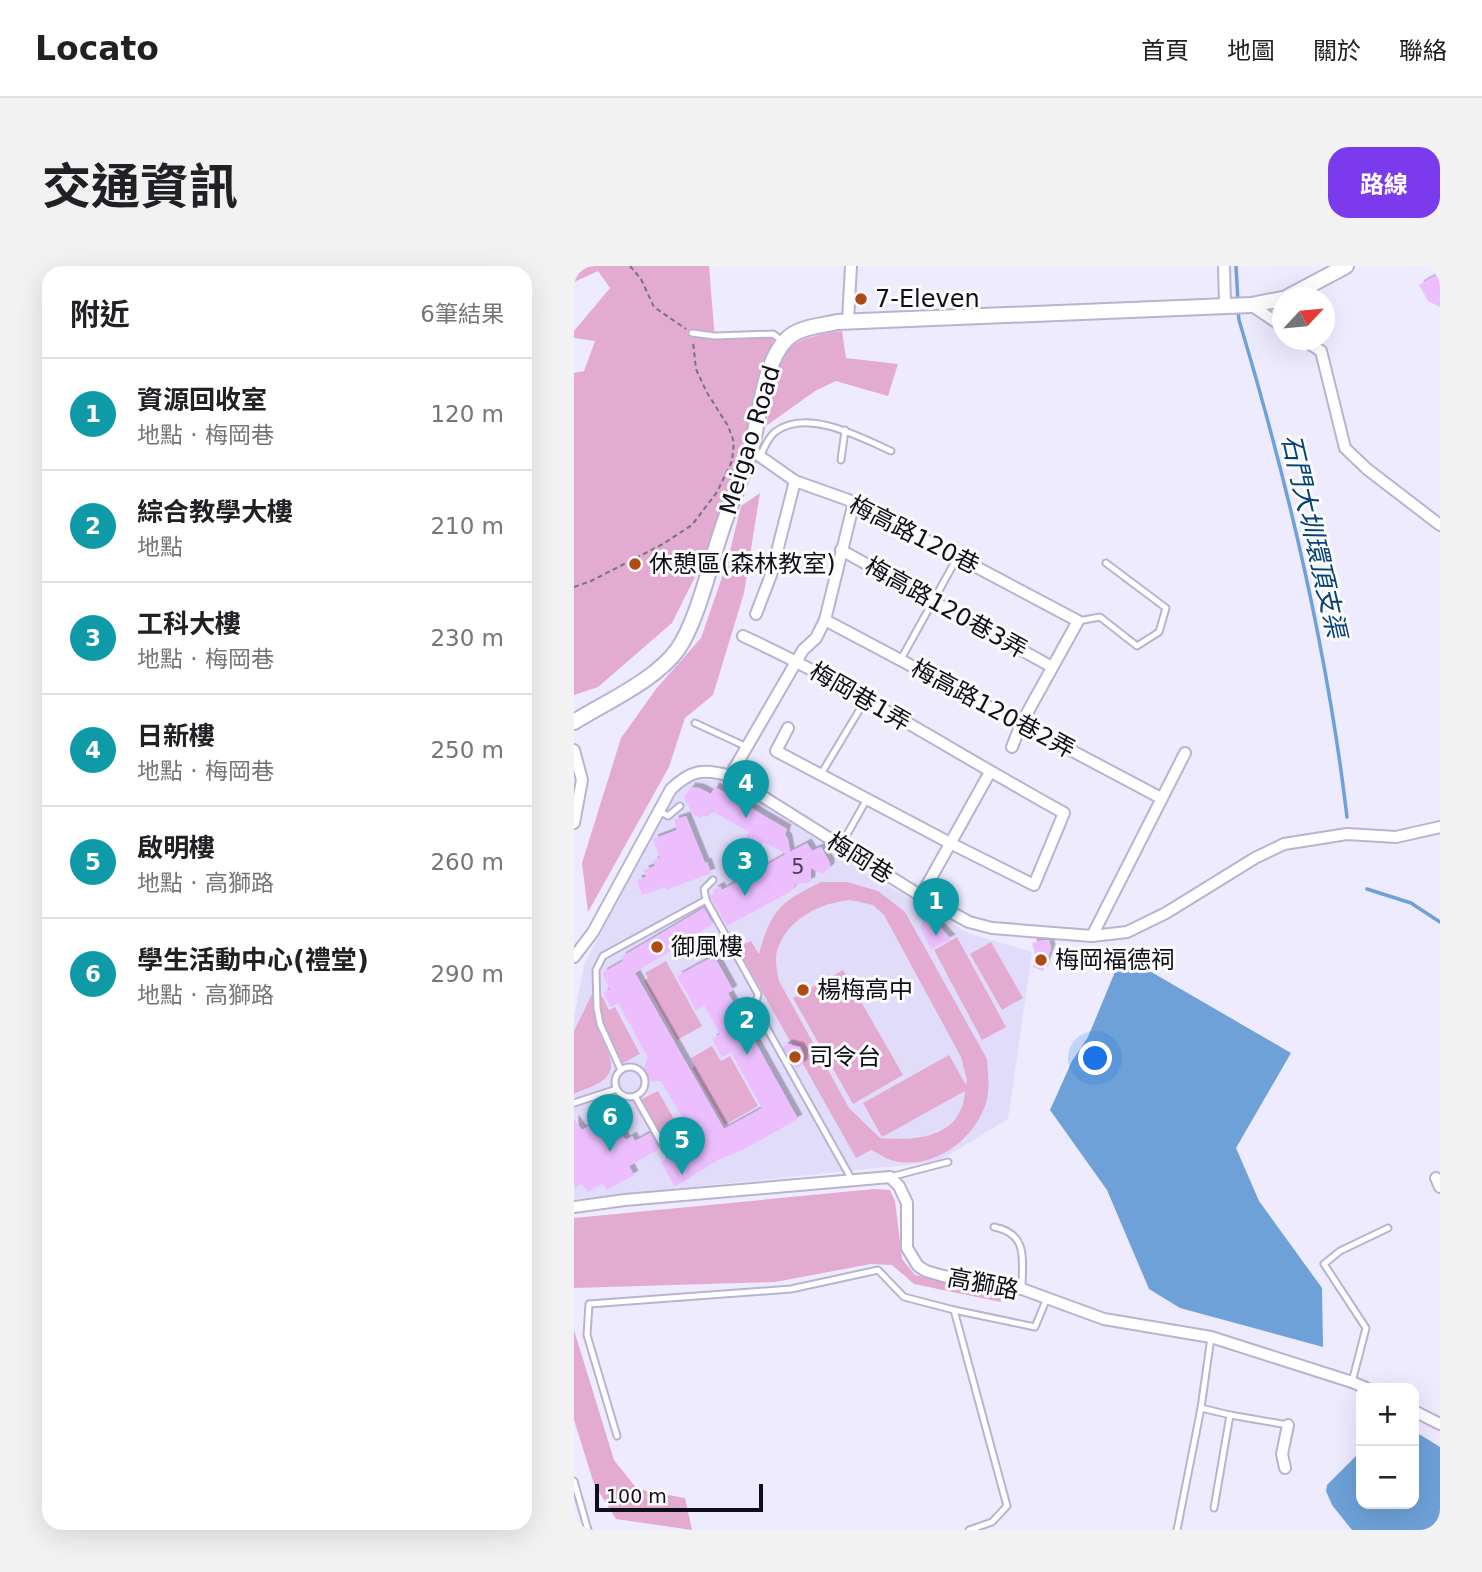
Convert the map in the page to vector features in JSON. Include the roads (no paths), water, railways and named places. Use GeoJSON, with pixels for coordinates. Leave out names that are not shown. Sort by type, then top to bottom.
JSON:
{"type":"FeatureCollection","features":[{"type":"Feature","properties":{"kind":"street"},"geometry":{"type":"LineString","coordinates":[[848,321],[851,266]]}},
{"type":"Feature","properties":{"kind":"street"},"geometry":{"type":"LineString","coordinates":[[1224,266],[1238,305],[1272,321]]}},
{"type":"Feature","properties":{"kind":"street","name":"Meigao Road"},"geometry":{"type":"LineString","coordinates":[[1305,287],[1346,266]]}},
{"type":"Feature","properties":{"kind":"street","name":"Meigao Road"},"geometry":{"type":"LineString","coordinates":[[574,722],[643,680],[668,661],[679,646],[755,453],[769,374],[778,349],[789,336],[808,328],[848,321],[1238,305],[1272,300]]}},
{"type":"Feature","properties":{"kind":"street"},"geometry":{"type":"LineString","coordinates":[[1319,350],[1345,448],[1367,469],[1440,525]]}},
{"type":"Feature","properties":{"kind":"street","name":"梅高路120巷"},"geometry":{"type":"LineString","coordinates":[[755,453],[795,481],[854,502],[1078,621]]}},
{"type":"Feature","properties":{"kind":"street"},"geometry":{"type":"LineString","coordinates":[[756,614],[771,575],[795,481]]}},
{"type":"Feature","properties":{"kind":"street"},"geometry":{"type":"LineString","coordinates":[[825,620],[854,502]]}},
{"type":"Feature","properties":{"kind":"street","name":"梅高路120巷3弄"},"geometry":{"type":"LineString","coordinates":[[841,550],[1052,667]]}},
{"type":"Feature","properties":{"kind":"street","name":"梅岡巷1弄"},"geometry":{"type":"LineString","coordinates":[[730,776],[803,650],[816,638],[825,620]]}},
{"type":"Feature","properties":{"kind":"street","name":"梅高路120巷2弄"},"geometry":{"type":"LineString","coordinates":[[825,620],[1161,798]]}},
{"type":"Feature","properties":{"kind":"street"},"geometry":{"type":"LineString","coordinates":[[1012,747],[1021,724],[1078,621]]}},
{"type":"Feature","properties":{"kind":"street","name":"梅岡巷1弄"},"geometry":{"type":"LineString","coordinates":[[743,636],[797,661],[866,699],[1064,813],[1034,885],[950,843]]}},
{"type":"Feature","properties":{"kind":"street"},"geometry":{"type":"LineString","coordinates":[[788,728],[776,751],[950,843]]}},
{"type":"Feature","properties":{"kind":"street"},"geometry":{"type":"LineString","coordinates":[[574,750],[583,780],[574,823]]}},
{"type":"Feature","properties":{"kind":"street"},"geometry":{"type":"LineString","coordinates":[[1092,936],[1185,753]]}},
{"type":"Feature","properties":{"kind":"street","name":"梅岡巷"},"geometry":{"type":"LineString","coordinates":[[574,957],[593,932],[671,789],[684,777],[710,770],[730,776],[921,896],[969,922],[992,928],[1092,936],[1127,932],[1284,844],[1347,834],[1396,837],[1440,827]]}},
{"type":"Feature","properties":{"kind":"street"},"geometry":{"type":"LineString","coordinates":[[921,896],[989,772]]}},
{"type":"Feature","properties":{"kind":"street"},"geometry":{"type":"LineString","coordinates":[[574,1207],[625,1200],[890,1177]]}},
{"type":"Feature","properties":{"kind":"street","name":"高獅路"},"geometry":{"type":"LineString","coordinates":[[890,1177],[899,1186],[907,1203],[907,1248],[918,1265],[926,1271],[1022,1289],[1104,1319],[1211,1337],[1356,1384]]}},
{"type":"Feature","properties":{"kind":"street"},"geometry":{"type":"LineString","coordinates":[[1419,1414],[1440,1424]]}},
{"type":"Feature","properties":{"kind":"street"},"geometry":{"type":"LineString","coordinates":[[1285,1468],[1282,1454],[1287,1425]]}},
{"type":"Feature","properties":{"kind":"lane"},"geometry":{"type":"LineString","coordinates":[[692,333],[715,336],[773,334],[784,342]]}},
{"type":"Feature","properties":{"kind":"lane"},"geometry":{"type":"LineString","coordinates":[[755,453],[774,433],[800,422],[845,430],[891,451]]}},
{"type":"Feature","properties":{"kind":"lane"},"geometry":{"type":"LineString","coordinates":[[841,460],[845,430]]}},
{"type":"Feature","properties":{"kind":"lane"},"geometry":{"type":"LineString","coordinates":[[900,660],[957,558]]}},
{"type":"Feature","properties":{"kind":"lane"},"geometry":{"type":"LineString","coordinates":[[1078,621],[1100,617],[1136,646],[1159,632],[1166,608],[1106,563]]}},
{"type":"Feature","properties":{"kind":"lane"},"geometry":{"type":"LineString","coordinates":[[821,775],[866,699]]}},
{"type":"Feature","properties":{"kind":"lane"},"geometry":{"type":"LineString","coordinates":[[695,723],[747,747]]}},
{"type":"Feature","properties":{"kind":"lane"},"geometry":{"type":"LineString","coordinates":[[841,845],[867,799]]}},
{"type":"Feature","properties":{"kind":"lane"},"geometry":{"type":"LineString","coordinates":[[659,811],[668,816],[680,806]]}},
{"type":"Feature","properties":{"kind":"lane"},"geometry":{"type":"LineString","coordinates":[[713,880],[704,889],[706,900],[758,994],[755,1007],[853,1181]]}},
{"type":"Feature","properties":{"kind":"lane"},"geometry":{"type":"LineString","coordinates":[[621,1070],[600,1024],[597,1008],[596,970],[603,956],[706,900]]}},
{"type":"Feature","properties":{"kind":"lane"},"geometry":{"type":"LineString","coordinates":[[634,1068],[644,1077],[642,1090],[635,1096],[623,1095],[617,1089],[616,1077],[621,1070],[634,1068]]}},
{"type":"Feature","properties":{"kind":"lane"},"geometry":{"type":"LineString","coordinates":[[574,1102],[617,1089]]}},
{"type":"Feature","properties":{"kind":"lane"},"geometry":{"type":"LineString","coordinates":[[635,1096],[665,1149],[673,1150],[682,1144]]}},
{"type":"Feature","properties":{"kind":"lane"},"geometry":{"type":"LineString","coordinates":[[890,1177],[948,1163]]}},
{"type":"Feature","properties":{"kind":"lane"},"geometry":{"type":"LineString","coordinates":[[994,1227],[1009,1230],[1020,1241],[1022,1289]]}},
{"type":"Feature","properties":{"kind":"lane"},"geometry":{"type":"LineString","coordinates":[[1352,1382],[1366,1328],[1324,1264],[1340,1251],[1388,1228]]}},
{"type":"Feature","properties":{"kind":"lane"},"geometry":{"type":"LineString","coordinates":[[617,1436],[587,1335],[589,1304],[791,1289],[878,1270],[904,1297],[1035,1326],[1047,1298]]}},
{"type":"Feature","properties":{"kind":"lane"},"geometry":{"type":"LineString","coordinates":[[954,1310],[1007,1506],[992,1522],[973,1529]]}},
{"type":"Feature","properties":{"kind":"lane"},"geometry":{"type":"LineString","coordinates":[[1177,1530],[1201,1408],[1211,1337]]}},
{"type":"Feature","properties":{"kind":"lane"},"geometry":{"type":"LineString","coordinates":[[1201,1408],[1287,1425]]}},
{"type":"Feature","properties":{"kind":"lane"},"geometry":{"type":"LineString","coordinates":[[1214,1508],[1230,1415]]}},
{"type":"Feature","properties":{"kind":"lane"},"geometry":{"type":"LineString","coordinates":[[574,1481],[588,1530]]}},
{"type":"Feature","properties":{"kind":"water"},"geometry":{"type":"Polygon","coordinates":[[[1122,955],[1291,1053],[1236,1148],[1259,1201],[1322,1288],[1323,1347],[1180,1308],[1149,1289],[1107,1190],[1050,1110],[1072,1061],[1088,1037],[1122,955]]]}},
{"type":"Feature","properties":{"kind":"water"},"geometry":{"type":"Polygon","coordinates":[[[1419,1434],[1440,1447],[1440,1530],[1352,1530],[1332,1505],[1326,1491],[1327,1485],[1356,1456],[1356,1509],[1419,1509],[1419,1434]]]}},
{"type":"Feature","properties":{"kind":"waterway","name":"石門大圳環頂支渠"},"geometry":{"type":"LineString","coordinates":[[1236,266],[1238,302]]}},
{"type":"Feature","properties":{"kind":"waterway","name":"石門大圳環頂支渠"},"geometry":{"type":"LineString","coordinates":[[1238,310],[1304,566],[1329,691],[1347,817]]}},
{"type":"Feature","properties":{"kind":"waterway","name":"石門大圳環頂支渠"},"geometry":{"type":"LineString","coordinates":[[1367,889],[1411,903],[1440,922]]}},
{"type":"Feature","properties":{"kind":"place","name":"7-Eleven"},"geometry":{"type":"Point","coordinates":[861,299]}},
{"type":"Feature","properties":{"kind":"place","name":"休憩區(森林教室)"},"geometry":{"type":"Point","coordinates":[635,564]}},
{"type":"Feature","properties":{"kind":"place","name":"日新樓"},"geometry":{"type":"Point","coordinates":[746,818]}},
{"type":"Feature","properties":{"kind":"place","name":"工科大樓"},"geometry":{"type":"Point","coordinates":[745,896]}},
{"type":"Feature","properties":{"kind":"place","name":"資源回收室"},"geometry":{"type":"Point","coordinates":[936,936]}},
{"type":"Feature","properties":{"kind":"place","name":"御風樓"},"geometry":{"type":"Point","coordinates":[657,947]}},
{"type":"Feature","properties":{"kind":"place","name":"梅岡福德祠"},"geometry":{"type":"Point","coordinates":[1041,960]}},
{"type":"Feature","properties":{"kind":"place","name":"楊梅高中"},"geometry":{"type":"Point","coordinates":[803,990]}},
{"type":"Feature","properties":{"kind":"place","name":"綜合教學大樓"},"geometry":{"type":"Point","coordinates":[747,1055]}},
{"type":"Feature","properties":{"kind":"place","name":"司令台"},"geometry":{"type":"Point","coordinates":[795,1057]}},
{"type":"Feature","properties":{"kind":"place","name":"學生活動中心(禮堂)"},"geometry":{"type":"Point","coordinates":[610,1152]}},
{"type":"Feature","properties":{"kind":"place","name":"啟明樓"},"geometry":{"type":"Point","coordinates":[682,1175]}}]}
